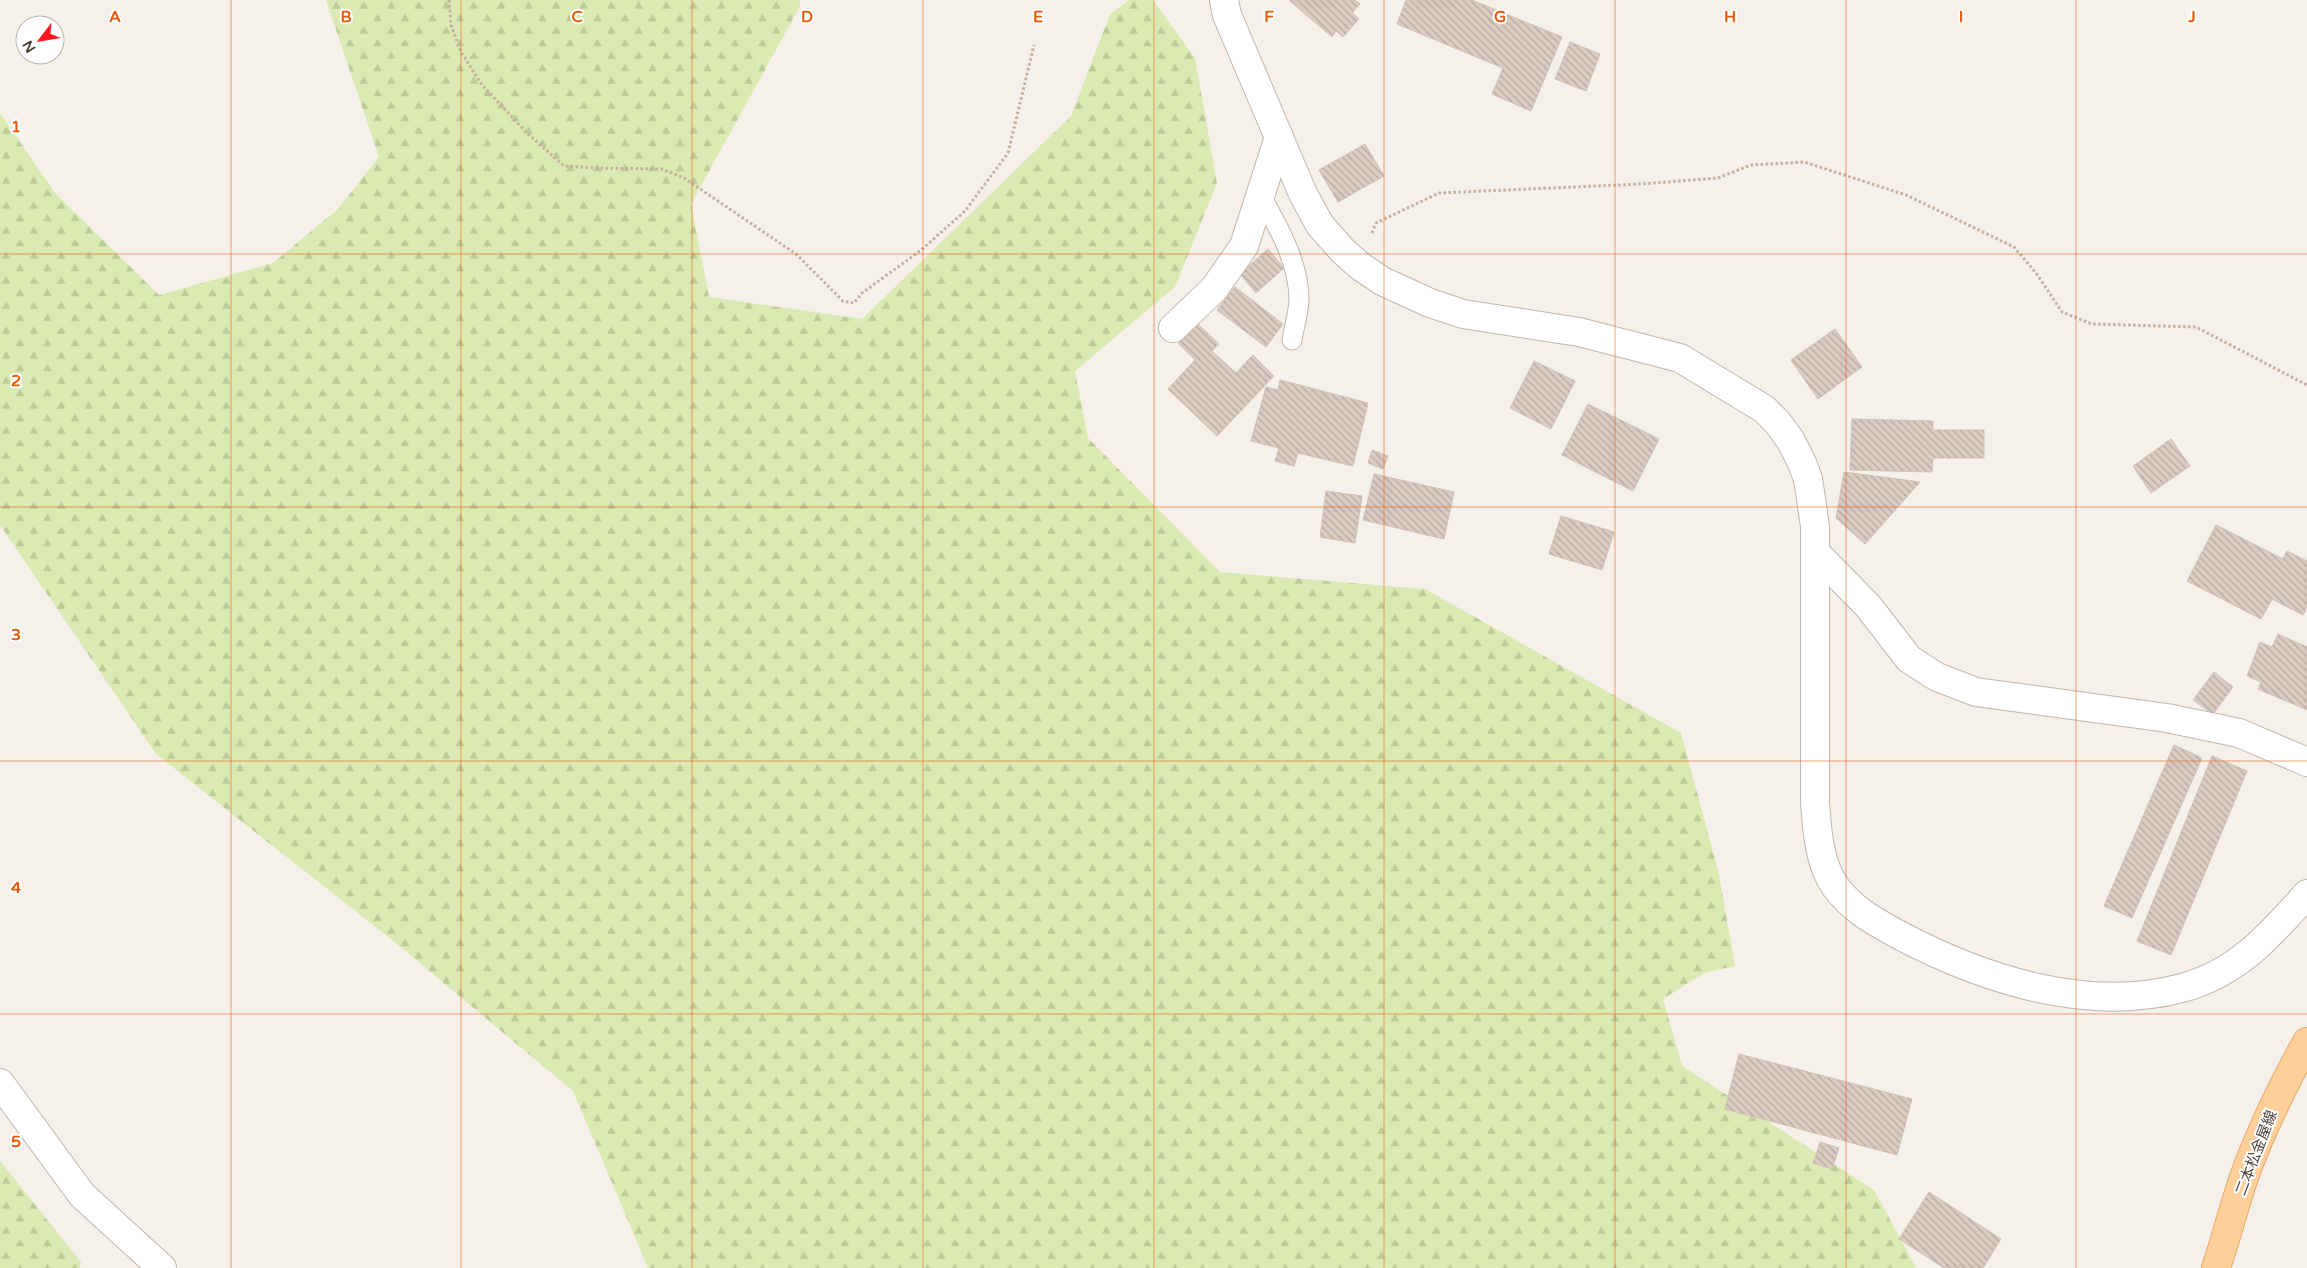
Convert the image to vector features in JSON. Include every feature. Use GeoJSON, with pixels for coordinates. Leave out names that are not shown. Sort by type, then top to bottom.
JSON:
{"type":"FeatureCollection","features":[{"type":"Feature","properties":{"kind":"main road","name":"二本松金屋線"},"geometry":{"type":"LineString","coordinates":[[2216,1268],[2245,1176],[2262,1132],[2286,1080],[2307,1042]]}},
{"type":"Feature","properties":{"kind":"street"},"geometry":{"type":"LineString","coordinates":[[1224,0],[1227,15],[1303,194],[1320,225],[1343,251],[1360,266],[1382,281],[1430,303],[1462,314],[1580,332],[1680,358],[1764,409],[1778,423],[1791,441],[1808,479],[1815,526],[1815,802],[1818,835],[1827,870],[1835,886],[1871,920],[1928,950],[2029,987],[2073,994],[2124,997],[2182,988],[2228,969],[2259,946],[2307,894]]}},
{"type":"Feature","properties":{"kind":"street"},"geometry":{"type":"LineString","coordinates":[[1173,328],[1214,289],[1244,246],[1279,137]]}},
{"type":"Feature","properties":{"kind":"street"},"geometry":{"type":"LineString","coordinates":[[1815,552],[1868,606],[1909,659],[1938,677],[1976,692],[2167,718],[2239,733],[2307,762]]}},
{"type":"Feature","properties":{"kind":"street"},"geometry":{"type":"LineString","coordinates":[[0,1083],[82,1195],[162,1268]]}},
{"type":"Feature","properties":{"kind":"lane"},"geometry":{"type":"LineString","coordinates":[[1260,194],[1287,243],[1296,274],[1299,299],[1292,340]]}},
{"type":"Feature","properties":{"kind":"path"},"geometry":{"type":"LineString","coordinates":[[449,0],[451,25],[461,52],[482,85],[527,133],[564,166],[662,169],[684,178],[796,254],[844,301],[854,304],[862,293],[920,251],[965,211],[1008,153],[1034,45]]}},
{"type":"Feature","properties":{"kind":"path"},"geometry":{"type":"LineString","coordinates":[[1360,266],[1376,222],[1439,193],[1641,184],[1718,178],[1751,165],[1804,162],[1906,195],[2014,248],[2036,273],[2062,312],[2092,324],[2196,327],[2307,385]]}},
{"type":"Feature","properties":{"kind":"green space"},"geometry":{"type":"Polygon","coordinates":[[[326,0],[800,0],[800,6],[691,204],[709,297],[862,319],[1071,116],[1110,14],[1129,0],[1153,0],[1195,58],[1217,183],[1175,287],[1075,371],[1088,438],[1220,572],[1425,589],[1681,733],[1718,870],[1735,966],[1704,973],[1663,999],[1682,1066],[1874,1190],[1916,1268],[648,1268],[573,1091],[391,939],[156,754],[0,525],[0,113],[55,193],[159,295],[273,263],[338,209],[379,157],[326,0]]]}},
{"type":"Feature","properties":{"kind":"green space"},"geometry":{"type":"Polygon","coordinates":[[[0,1161],[81,1262],[80,1268],[0,1268],[0,1161]]]}},
{"type":"Feature","properties":{"kind":"building"},"geometry":{"type":"Polygon","coordinates":[[[1289,0],[1355,0],[1360,4],[1352,13],[1359,19],[1343,37],[1336,31],[1332,37],[1289,0]]]}},
{"type":"Feature","properties":{"kind":"building"},"geometry":{"type":"Polygon","coordinates":[[[1406,0],[1472,0],[1562,37],[1531,111],[1492,94],[1503,68],[1397,24],[1406,0]]]}},
{"type":"Feature","properties":{"kind":"building"},"geometry":{"type":"Polygon","coordinates":[[[1570,42],[1600,54],[1586,91],[1555,79],[1570,42]]]}},
{"type":"Feature","properties":{"kind":"building"},"geometry":{"type":"Polygon","coordinates":[[[1365,144],[1384,176],[1338,202],[1319,170],[1365,144]]]}},
{"type":"Feature","properties":{"kind":"building"},"geometry":{"type":"Polygon","coordinates":[[[1268,249],[1284,268],[1256,293],[1240,274],[1268,249]]]}},
{"type":"Feature","properties":{"kind":"building"},"geometry":{"type":"Polygon","coordinates":[[[1235,287],[1283,324],[1266,347],[1217,310],[1235,287]]]}},
{"type":"Feature","properties":{"kind":"building"},"geometry":{"type":"Polygon","coordinates":[[[1197,323],[1219,344],[1212,351],[1236,373],[1253,355],[1274,376],[1217,436],[1168,389],[1195,360],[1178,343],[1197,323]]]}},
{"type":"Feature","properties":{"kind":"building"},"geometry":{"type":"Polygon","coordinates":[[[1835,329],[1862,367],[1818,399],[1791,360],[1835,329]]]}},
{"type":"Feature","properties":{"kind":"building"},"geometry":{"type":"Polygon","coordinates":[[[1534,361],[1575,381],[1551,429],[1510,408],[1534,361]]]}},
{"type":"Feature","properties":{"kind":"building"},"geometry":{"type":"Polygon","coordinates":[[[1280,380],[1368,403],[1353,466],[1298,453],[1294,466],[1275,461],[1279,448],[1251,441],[1266,387],[1278,390],[1280,380]]]}},
{"type":"Feature","properties":{"kind":"building"},"geometry":{"type":"Polygon","coordinates":[[[1588,404],[1659,439],[1633,491],[1562,455],[1588,404]]]}},
{"type":"Feature","properties":{"kind":"building"},"geometry":{"type":"Polygon","coordinates":[[[1852,419],[1933,421],[1933,430],[1984,430],[1984,458],[1933,458],[1932,472],[1850,470],[1852,419]]]}},
{"type":"Feature","properties":{"kind":"building"},"geometry":{"type":"Polygon","coordinates":[[[2171,439],[2190,466],[2151,493],[2133,466],[2171,439]]]}},
{"type":"Feature","properties":{"kind":"building"},"geometry":{"type":"Polygon","coordinates":[[[1372,450],[1388,456],[1383,469],[1368,463],[1372,450]]]}},
{"type":"Feature","properties":{"kind":"building"},"geometry":{"type":"Polygon","coordinates":[[[1844,472],[1920,482],[1865,544],[1836,518],[1844,472]]]}},
{"type":"Feature","properties":{"kind":"building"},"geometry":{"type":"Polygon","coordinates":[[[1374,474],[1454,492],[1444,539],[1363,520],[1374,474]]]}},
{"type":"Feature","properties":{"kind":"building"},"geometry":{"type":"Polygon","coordinates":[[[1326,491],[1362,496],[1355,543],[1320,537],[1326,491]]]}},
{"type":"Feature","properties":{"kind":"building"},"geometry":{"type":"Polygon","coordinates":[[[1561,516],[1614,532],[1602,570],[1549,554],[1561,516]]]}},
{"type":"Feature","properties":{"kind":"building"},"geometry":{"type":"Polygon","coordinates":[[[2216,525],[2283,559],[2287,551],[2307,561],[2307,607],[2303,615],[2272,599],[2261,619],[2187,581],[2216,525]]]}},
{"type":"Feature","properties":{"kind":"building"},"geometry":{"type":"Polygon","coordinates":[[[2278,634],[2307,647],[2307,710],[2258,689],[2261,682],[2247,676],[2260,642],[2272,647],[2278,634]]]}},
{"type":"Feature","properties":{"kind":"building"},"geometry":{"type":"Polygon","coordinates":[[[2214,672],[2233,687],[2213,714],[2193,700],[2214,672]]]}},
{"type":"Feature","properties":{"kind":"building"},"geometry":{"type":"Polygon","coordinates":[[[2174,745],[2202,758],[2132,918],[2104,906],[2174,745]]]}},
{"type":"Feature","properties":{"kind":"building"},"geometry":{"type":"Polygon","coordinates":[[[2212,756],[2247,771],[2171,955],[2137,941],[2212,756]]]}},
{"type":"Feature","properties":{"kind":"building"},"geometry":{"type":"Polygon","coordinates":[[[1739,1054],[1912,1099],[1897,1155],[1725,1109],[1739,1054]]]}},
{"type":"Feature","properties":{"kind":"building"},"geometry":{"type":"Polygon","coordinates":[[[1820,1142],[1839,1148],[1832,1169],[1813,1163],[1820,1142]]]}},
{"type":"Feature","properties":{"kind":"building"},"geometry":{"type":"Polygon","coordinates":[[[1929,1192],[2001,1239],[1983,1268],[1944,1268],[1899,1239],[1929,1192]]]}}]}
